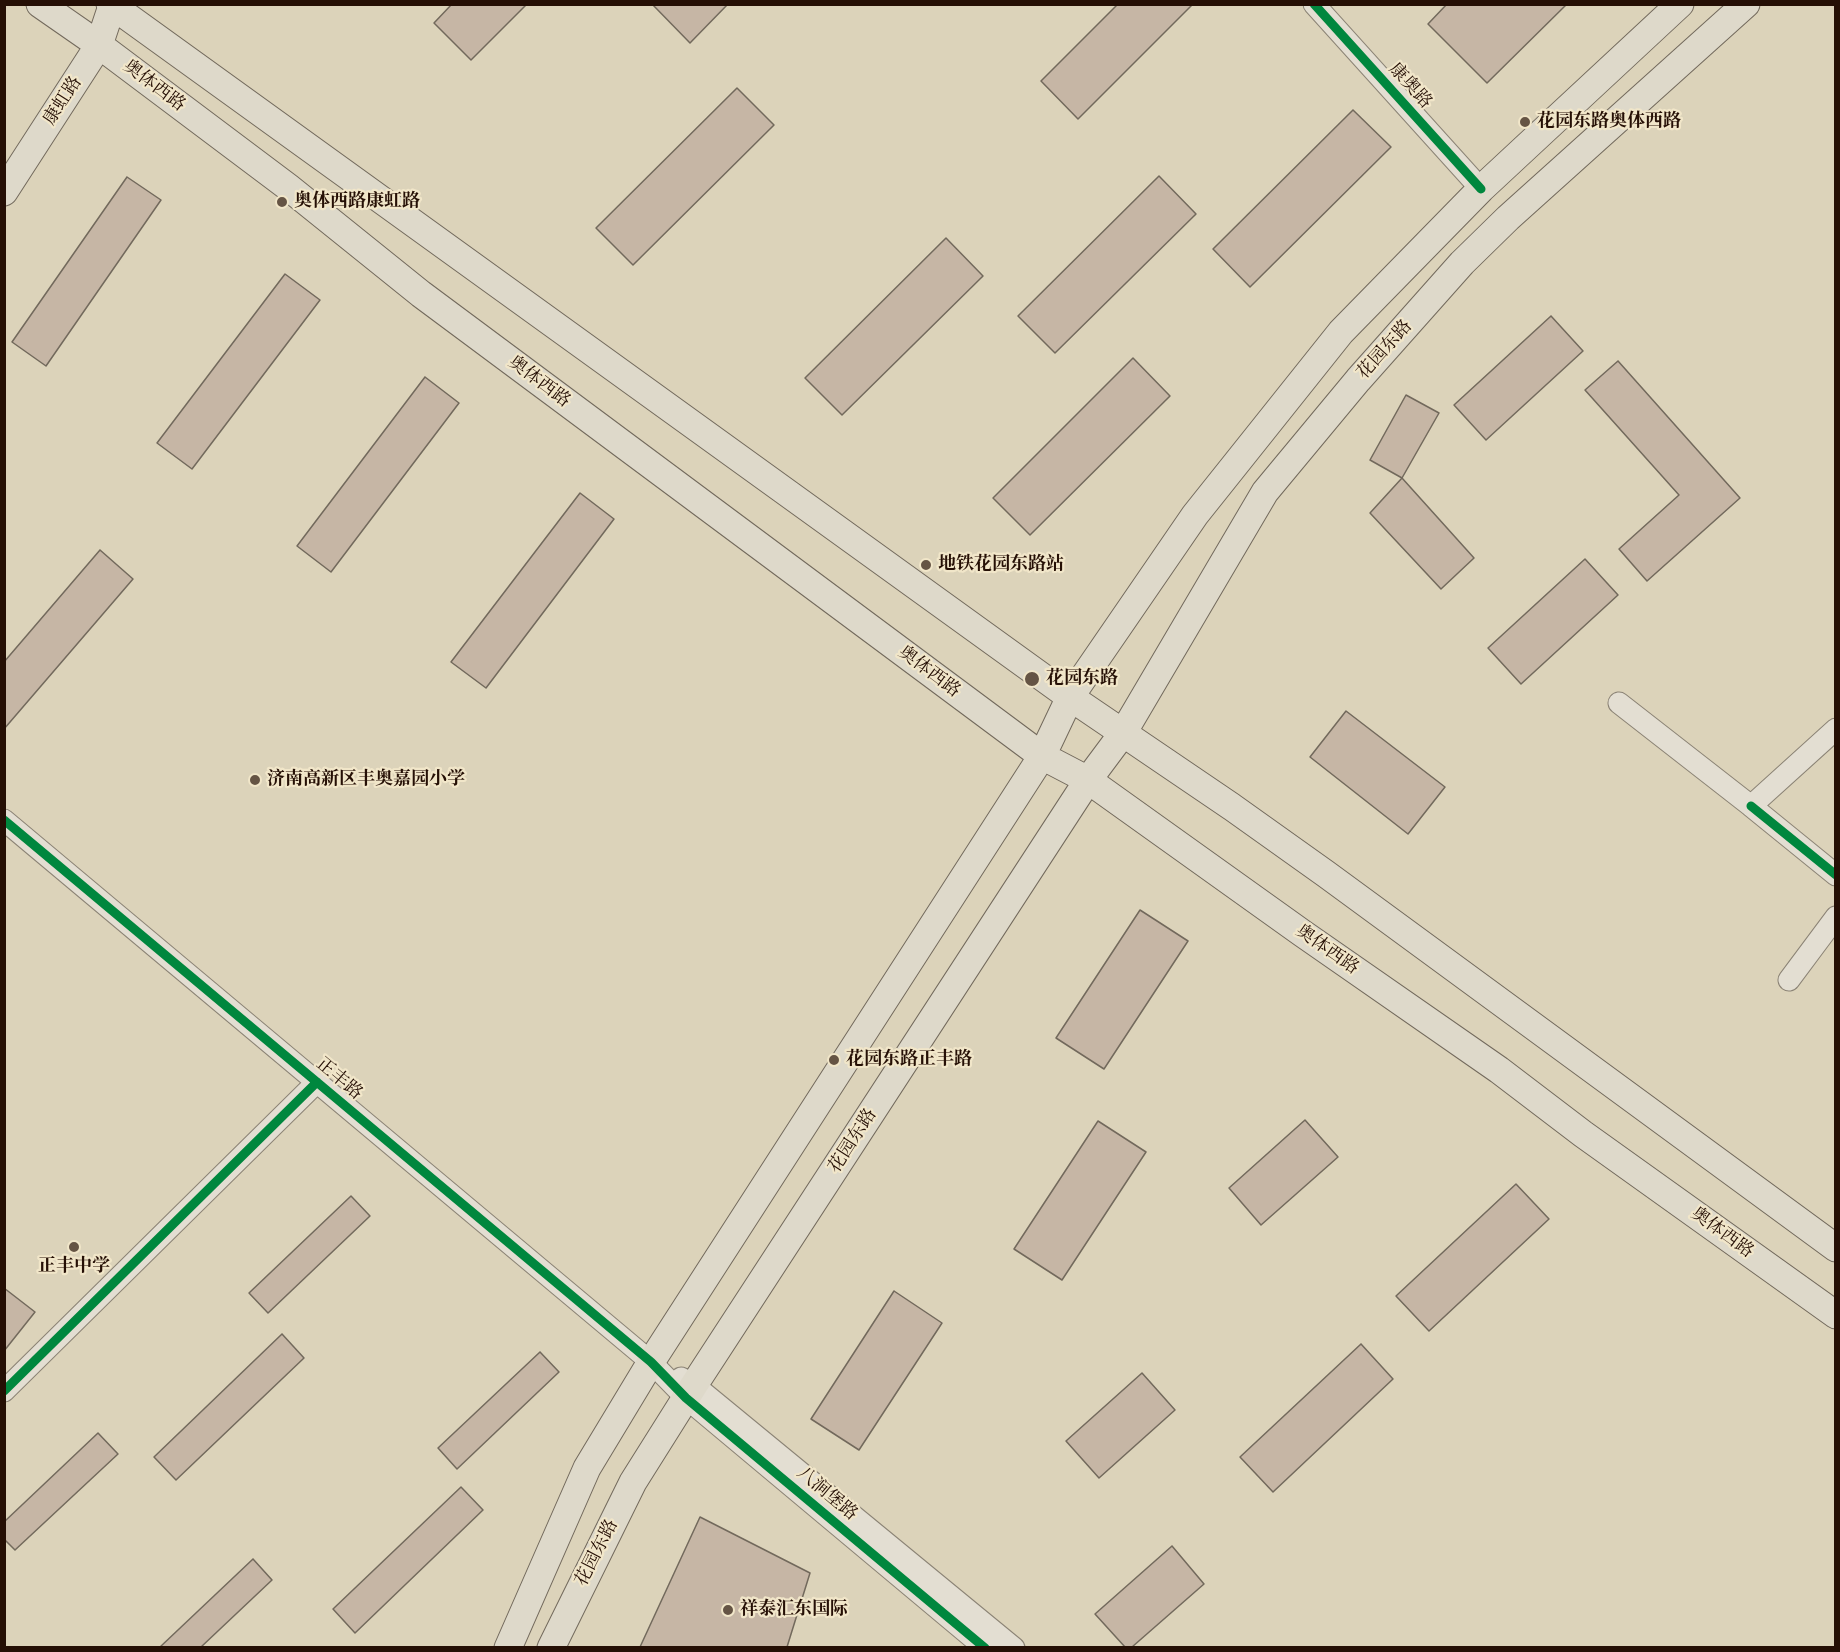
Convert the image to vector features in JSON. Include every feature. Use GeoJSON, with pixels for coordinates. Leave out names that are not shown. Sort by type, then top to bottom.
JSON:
{"type":"FeatureCollection","features":[{"type":"Feature","properties":{"kind":"main road","name":"奥体西路"},"geometry":{"type":"LineString","coordinates":[[39,4],[99,45],[288,187],[422,294],[1042,756],[1088,780],[1499,1070],[1583,1134],[1836,1315]]}},
{"type":"Feature","properties":{"kind":"main road"},"geometry":{"type":"LineString","coordinates":[[508,1647],[587,1468],[651,1362],[1042,756],[1070,697],[1195,515],[1341,332],[1481,189],[1680,4]]}},
{"type":"Feature","properties":{"kind":"main road","name":"花园东路"},"geometry":{"type":"LineString","coordinates":[[551,1647],[633,1482],[1088,780],[1123,733],[1264,492],[1358,380],[1462,263],[1508,218],[1746,4]]}},
{"type":"Feature","properties":{"kind":"main road","name":"康虹路"},"geometry":{"type":"LineString","coordinates":[[4,192],[99,45],[112,5]]}},
{"type":"Feature","properties":{"kind":"main road"},"geometry":{"type":"LineString","coordinates":[[112,5],[1070,697],[1326,874],[1836,1248]]}},
{"type":"Feature","properties":{"kind":"street","name":"康奥路"},"geometry":{"type":"LineString","coordinates":[[1314,4],[1481,189]]}},
{"type":"Feature","properties":{"kind":"street"},"geometry":{"type":"LineString","coordinates":[[1618,703],[1836,874]]}},
{"type":"Feature","properties":{"kind":"street"},"geometry":{"type":"LineString","coordinates":[[1751,806],[1836,729]]}},
{"type":"Feature","properties":{"kind":"street","name":"正丰路"},"geometry":{"type":"LineString","coordinates":[[4,820],[651,1362]]}},
{"type":"Feature","properties":{"kind":"street"},"geometry":{"type":"LineString","coordinates":[[1789,980],[1836,917]]}},
{"type":"Feature","properties":{"kind":"street"},"geometry":{"type":"LineString","coordinates":[[4,1391],[317,1082]]}},
{"type":"Feature","properties":{"kind":"street","name":"八涧堡路"},"geometry":{"type":"LineString","coordinates":[[651,1362],[1014,1647]]}},
{"type":"Feature","properties":{"kind":"street","name":"八涧堡路"},"geometry":{"type":"LineString","coordinates":[[690,1391],[985,1647]]}},
{"type":"Feature","properties":{"kind":"building"},"geometry":{"type":"Polygon","coordinates":[[[452,4],[527,4],[471,60],[434,23],[452,4]]]}},
{"type":"Feature","properties":{"kind":"building"},"geometry":{"type":"Polygon","coordinates":[[[652,4],[728,4],[690,43],[652,4]]]}},
{"type":"Feature","properties":{"kind":"building"},"geometry":{"type":"Polygon","coordinates":[[[1118,4],[1193,4],[1078,119],[1041,81],[1118,4]]]}},
{"type":"Feature","properties":{"kind":"building"},"geometry":{"type":"Polygon","coordinates":[[[1447,4],[1567,4],[1487,83],[1428,24],[1447,4]]]}},
{"type":"Feature","properties":{"kind":"building"},"geometry":{"type":"Polygon","coordinates":[[[737,88],[774,125],[633,265],[596,228],[737,88]]]}},
{"type":"Feature","properties":{"kind":"building"},"geometry":{"type":"Polygon","coordinates":[[[1353,110],[1391,147],[1250,287],[1213,249],[1353,110]]]}},
{"type":"Feature","properties":{"kind":"building"},"geometry":{"type":"Polygon","coordinates":[[[1159,176],[1196,214],[1055,353],[1018,316],[1159,176]]]}},
{"type":"Feature","properties":{"kind":"building"},"geometry":{"type":"Polygon","coordinates":[[[127,177],[161,200],[46,366],[12,342],[127,177]]]}},
{"type":"Feature","properties":{"kind":"building"},"geometry":{"type":"Polygon","coordinates":[[[946,238],[983,276],[842,415],[805,378],[946,238]]]}},
{"type":"Feature","properties":{"kind":"building"},"geometry":{"type":"Polygon","coordinates":[[[285,274],[320,300],[192,469],[157,443],[285,274]]]}},
{"type":"Feature","properties":{"kind":"building"},"geometry":{"type":"Polygon","coordinates":[[[1551,316],[1583,351],[1486,440],[1454,405],[1551,316]]]}},
{"type":"Feature","properties":{"kind":"building"},"geometry":{"type":"Polygon","coordinates":[[[1133,358],[1170,396],[1030,535],[993,498],[1133,358]]]}},
{"type":"Feature","properties":{"kind":"building"},"geometry":{"type":"Polygon","coordinates":[[[1618,361],[1740,498],[1647,581],[1619,549],[1679,495],[1585,390],[1618,361]]]}},
{"type":"Feature","properties":{"kind":"building"},"geometry":{"type":"Polygon","coordinates":[[[425,377],[459,403],[331,572],[297,546],[425,377]]]}},
{"type":"Feature","properties":{"kind":"building"},"geometry":{"type":"Polygon","coordinates":[[[1406,395],[1439,413],[1402,478],[1370,460],[1406,395]]]}},
{"type":"Feature","properties":{"kind":"building"},"geometry":{"type":"Polygon","coordinates":[[[1402,478],[1474,558],[1441,589],[1370,513],[1402,478]]]}},
{"type":"Feature","properties":{"kind":"building"},"geometry":{"type":"Polygon","coordinates":[[[580,493],[614,519],[486,688],[451,662],[580,493]]]}},
{"type":"Feature","properties":{"kind":"building"},"geometry":{"type":"Polygon","coordinates":[[[100,550],[133,579],[4,729],[4,662],[100,550]]]}},
{"type":"Feature","properties":{"kind":"building"},"geometry":{"type":"Polygon","coordinates":[[[1585,559],[1618,595],[1521,684],[1488,648],[1585,559]]]}},
{"type":"Feature","properties":{"kind":"building"},"geometry":{"type":"Polygon","coordinates":[[[1346,711],[1445,787],[1408,834],[1310,757],[1346,711]]]}},
{"type":"Feature","properties":{"kind":"building"},"geometry":{"type":"Polygon","coordinates":[[[1140,910],[1188,941],[1104,1069],[1056,1038],[1140,910]]]}},
{"type":"Feature","properties":{"kind":"building"},"geometry":{"type":"Polygon","coordinates":[[[1305,1120],[1338,1157],[1261,1225],[1229,1188],[1305,1120]]]}},
{"type":"Feature","properties":{"kind":"building"},"geometry":{"type":"Polygon","coordinates":[[[1098,1121],[1146,1152],[1062,1280],[1014,1249],[1098,1121]]]}},
{"type":"Feature","properties":{"kind":"building"},"geometry":{"type":"Polygon","coordinates":[[[1516,1184],[1549,1219],[1429,1331],[1396,1296],[1516,1184]]]}},
{"type":"Feature","properties":{"kind":"building"},"geometry":{"type":"Polygon","coordinates":[[[351,1196],[370,1216],[268,1313],[249,1293],[351,1196]]]}},
{"type":"Feature","properties":{"kind":"building"},"geometry":{"type":"Polygon","coordinates":[[[4,1288],[35,1312],[4,1351],[4,1288]]]}},
{"type":"Feature","properties":{"kind":"building"},"geometry":{"type":"Polygon","coordinates":[[[894,1291],[942,1323],[859,1450],[811,1419],[894,1291]]]}},
{"type":"Feature","properties":{"kind":"building"},"geometry":{"type":"Polygon","coordinates":[[[282,1334],[304,1358],[176,1480],[154,1457],[282,1334]]]}},
{"type":"Feature","properties":{"kind":"building"},"geometry":{"type":"Polygon","coordinates":[[[1361,1344],[1393,1379],[1273,1492],[1240,1457],[1361,1344]]]}},
{"type":"Feature","properties":{"kind":"building"},"geometry":{"type":"Polygon","coordinates":[[[540,1352],[559,1372],[457,1469],[438,1448],[540,1352]]]}},
{"type":"Feature","properties":{"kind":"building"},"geometry":{"type":"Polygon","coordinates":[[[1142,1373],[1175,1410],[1099,1478],[1066,1441],[1142,1373]]]}},
{"type":"Feature","properties":{"kind":"building"},"geometry":{"type":"Polygon","coordinates":[[[98,1433],[118,1454],[15,1550],[4,1539],[4,1522],[98,1433]]]}},
{"type":"Feature","properties":{"kind":"building"},"geometry":{"type":"Polygon","coordinates":[[[461,1487],[483,1510],[355,1633],[333,1609],[461,1487]]]}},
{"type":"Feature","properties":{"kind":"building","name":"祥泰汇东国际"},"geometry":{"type":"Polygon","coordinates":[[[700,1517],[810,1573],[787,1647],[640,1647],[700,1517]]]}},
{"type":"Feature","properties":{"kind":"building"},"geometry":{"type":"Polygon","coordinates":[[[1172,1546],[1204,1584],[1132,1647],[1125,1647],[1095,1614],[1172,1546]]]}},
{"type":"Feature","properties":{"kind":"building"},"geometry":{"type":"Polygon","coordinates":[[[253,1559],[272,1580],[201,1647],[160,1647],[253,1559]]]}},
{"type":"Feature","properties":{"kind":"cycle path"},"geometry":{"type":"LineString","coordinates":[[1314,4],[1481,189]]}},
{"type":"Feature","properties":{"kind":"cycle path"},"geometry":{"type":"LineString","coordinates":[[1751,806],[1836,875]]}},
{"type":"Feature","properties":{"kind":"cycle path"},"geometry":{"type":"LineString","coordinates":[[4,820],[651,1362],[686,1398],[985,1648]]}},
{"type":"Feature","properties":{"kind":"cycle path"},"geometry":{"type":"LineString","coordinates":[[4,1391],[317,1082]]}},
{"type":"Feature","properties":{"kind":"place","name":"花园东路奥体西路"},"geometry":{"type":"Point","coordinates":[1525,122]}},
{"type":"Feature","properties":{"kind":"place","name":"奥体西路康虹路"},"geometry":{"type":"Point","coordinates":[282,202]}},
{"type":"Feature","properties":{"kind":"place","name":"地铁花园东路站"},"geometry":{"type":"Point","coordinates":[926,565]}},
{"type":"Feature","properties":{"kind":"place","name":"花园东路"},"geometry":{"type":"Point","coordinates":[1032,679]}},
{"type":"Feature","properties":{"kind":"place","name":"济南高新区丰奥嘉园小学"},"geometry":{"type":"Point","coordinates":[255,780]}},
{"type":"Feature","properties":{"kind":"place","name":"花园东路正丰路"},"geometry":{"type":"Point","coordinates":[834,1060]}},
{"type":"Feature","properties":{"kind":"place","name":"正丰中学"},"geometry":{"type":"Point","coordinates":[74,1247]}},
{"type":"Feature","properties":{"kind":"place","name":"祥泰汇东国际"},"geometry":{"type":"Point","coordinates":[728,1610]}}]}
